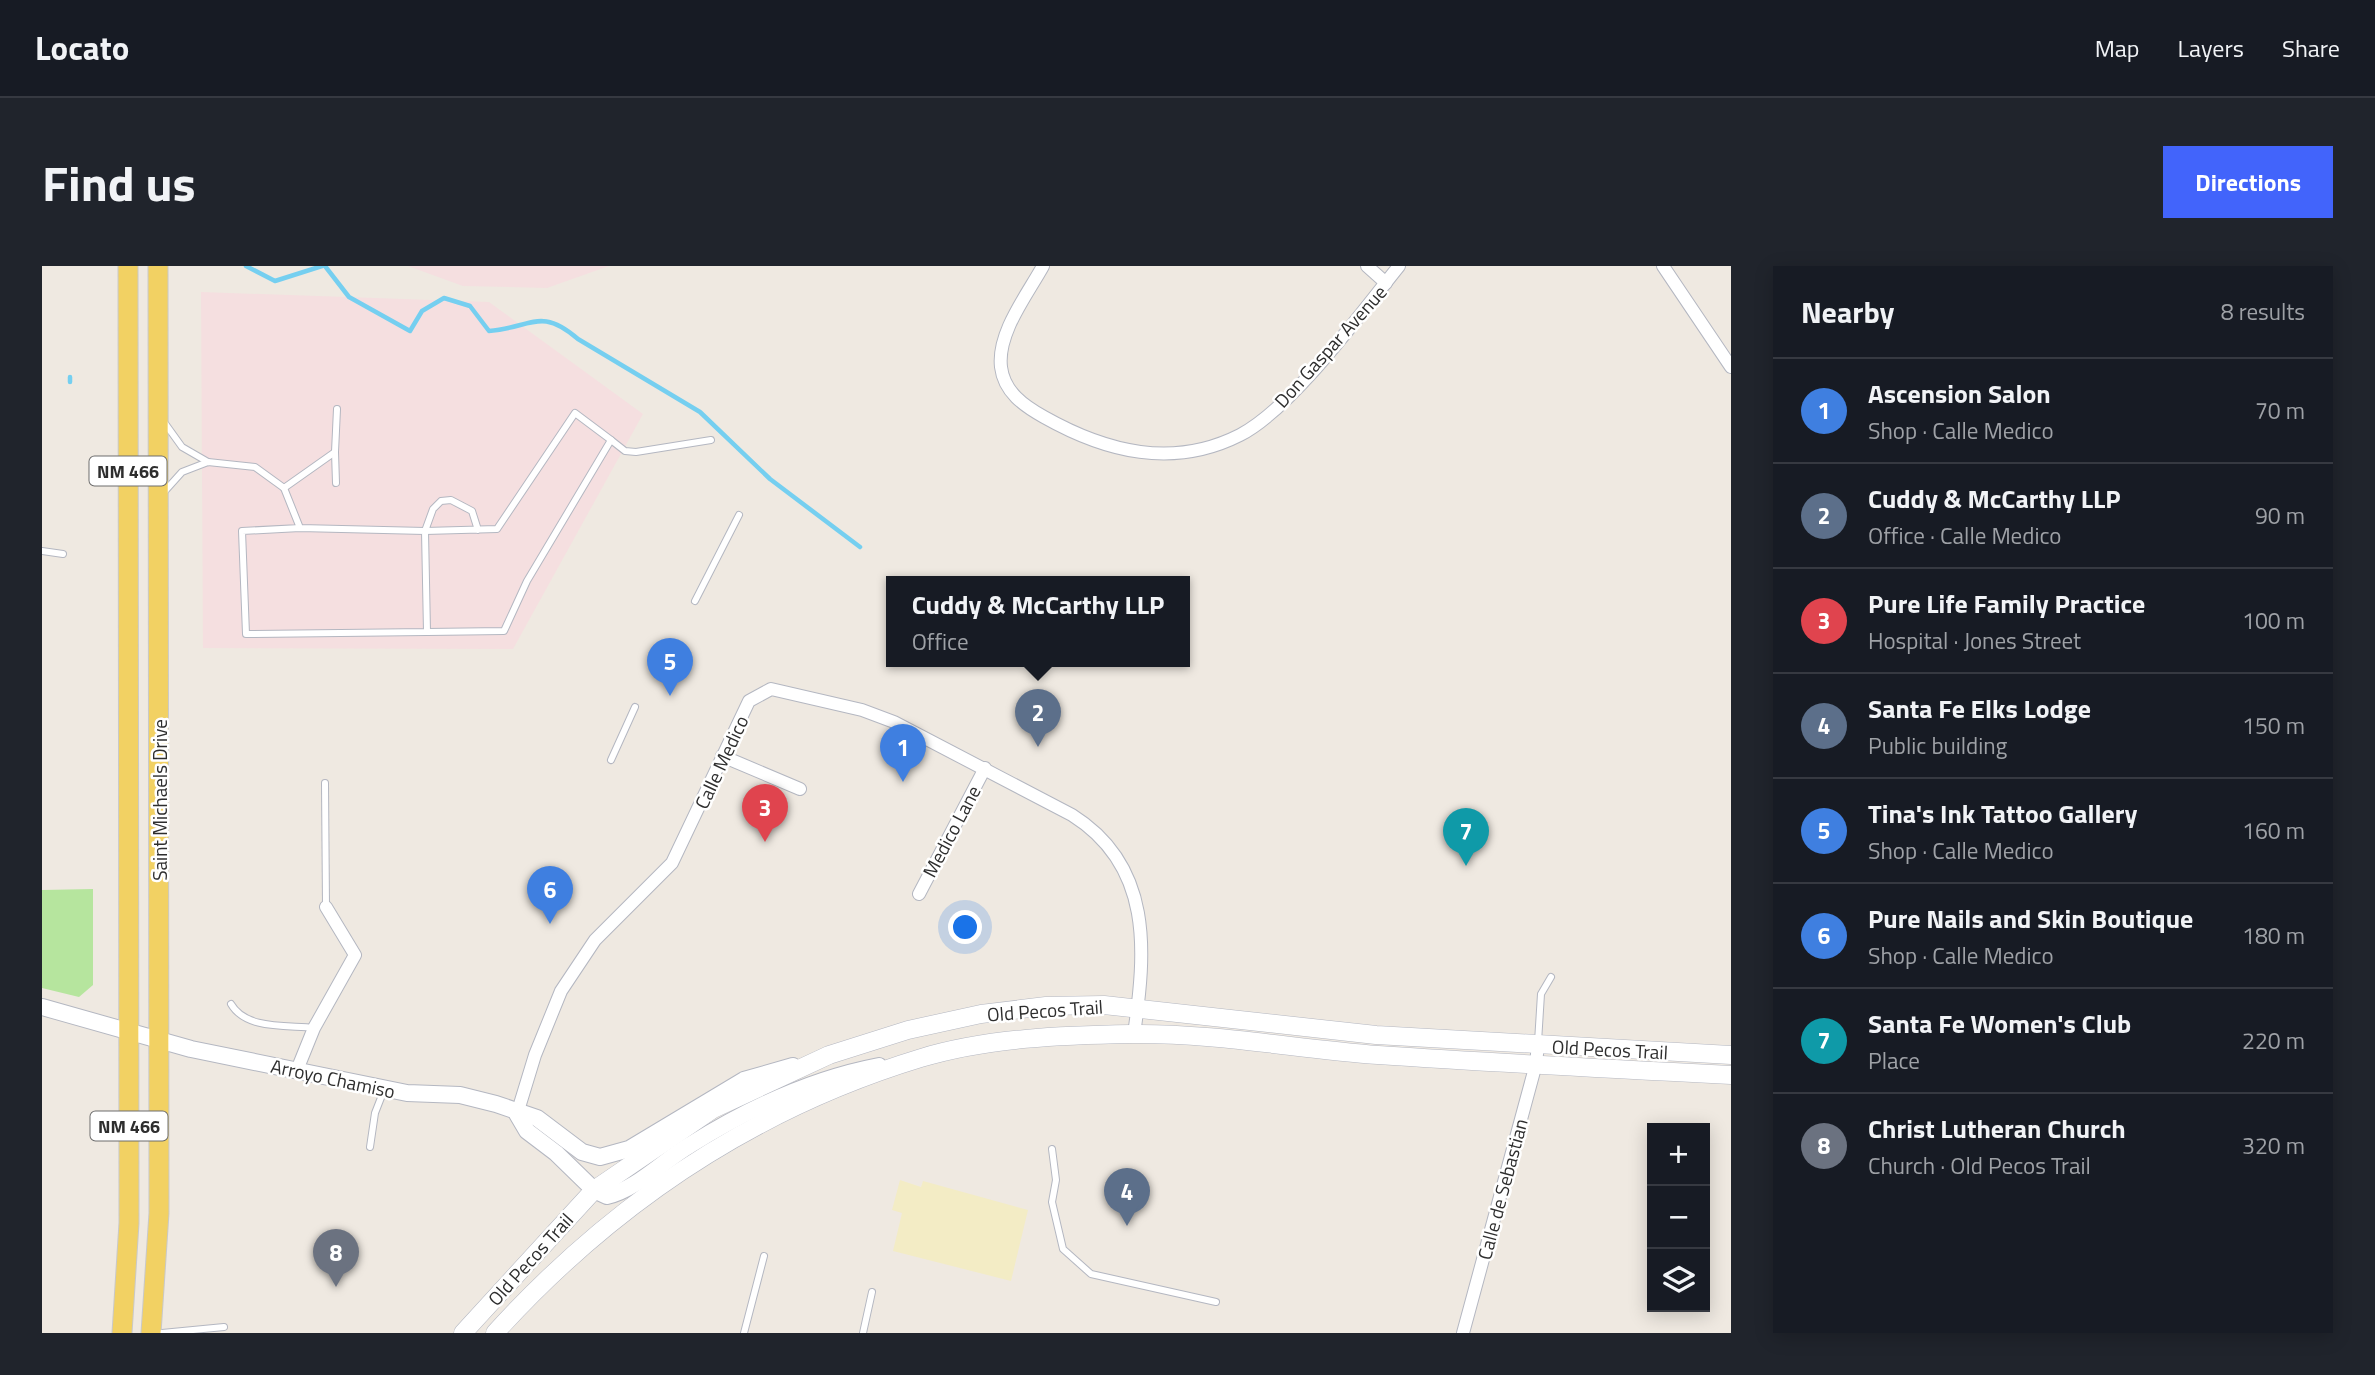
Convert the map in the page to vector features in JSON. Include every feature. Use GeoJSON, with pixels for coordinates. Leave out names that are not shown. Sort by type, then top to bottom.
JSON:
{"type":"FeatureCollection","features":[{"type":"Feature","properties":{"kind":"main road","name":"Saint Michaels Drive"},"geometry":{"type":"LineString","coordinates":[[125,1333],[129,1223],[128,266]]}},
{"type":"Feature","properties":{"kind":"main road"},"geometry":{"type":"LineString","coordinates":[[151,266],[158,310]]}},
{"type":"Feature","properties":{"kind":"main road","name":"Saint Michaels Drive"},"geometry":{"type":"LineString","coordinates":[[151,1333],[159,1213],[158,266]]}},
{"type":"Feature","properties":{"kind":"main road"},"geometry":{"type":"LineString","coordinates":[[128,340],[147,369],[146,446],[158,499]]}},
{"type":"Feature","properties":{"kind":"main road","name":"Old Pecos Trail"},"geometry":{"type":"LineString","coordinates":[[463,1333],[594,1190],[713,1109],[828,1055],[908,1030],[981,1014],[1046,1006],[1104,1005],[1376,1035],[1731,1055]]}},
{"type":"Feature","properties":{"kind":"main road","name":"Old Pecos Trail"},"geometry":{"type":"LineString","coordinates":[[495,1333],[573,1257],[683,1167],[754,1125],[923,1057],[1007,1042],[1134,1034],[1536,1064],[1731,1075]]}},
{"type":"Feature","properties":{"kind":"street","name":"Don Gaspar Avenue"},"geometry":{"type":"LineString","coordinates":[[1043,266],[1003,344],[1001,370],[1011,393],[1035,412],[1076,435],[1123,451],[1154,455],[1195,452],[1241,435],[1270,413],[1318,364],[1399,266]]}},
{"type":"Feature","properties":{"kind":"street"},"geometry":{"type":"LineString","coordinates":[[1367,266],[1386,283]]}},
{"type":"Feature","properties":{"kind":"street"},"geometry":{"type":"LineString","coordinates":[[1663,266],[1731,367]]}},
{"type":"Feature","properties":{"kind":"street","name":"Calle Medico"},"geometry":{"type":"LineString","coordinates":[[517,1114],[535,1055],[561,991],[595,940],[672,863],[749,701],[771,689],[878,715],[985,768],[1086,824],[1108,846],[1123,868],[1139,912],[1143,954],[1134,1034]]}},
{"type":"Feature","properties":{"kind":"street"},"geometry":{"type":"LineString","coordinates":[[722,756],[800,789]]}},
{"type":"Feature","properties":{"kind":"street","name":"Medico Lane"},"geometry":{"type":"LineString","coordinates":[[919,894],[985,768]]}},
{"type":"Feature","properties":{"kind":"street"},"geometry":{"type":"LineString","coordinates":[[297,1070],[314,1028],[355,956],[326,907]]}},
{"type":"Feature","properties":{"kind":"street","name":"Arroyo Chamiso"},"geometry":{"type":"LineString","coordinates":[[42,1007],[129,1029],[159,1042],[425,1096],[460,1095],[496,1104],[517,1114],[527,1131],[556,1153],[594,1190]]}},
{"type":"Feature","properties":{"kind":"street","name":"Calle de Sebastian"},"geometry":{"type":"LineString","coordinates":[[1463,1333],[1536,1064],[1538,1044]]}},
{"type":"Feature","properties":{"kind":"street"},"geometry":{"type":"LineString","coordinates":[[517,1114],[537,1118],[582,1152],[600,1157],[611,1156],[629,1149],[744,1080],[828,1055]]}},
{"type":"Feature","properties":{"kind":"street"},"geometry":{"type":"LineString","coordinates":[[594,1190],[607,1196],[620,1192],[706,1135],[779,1096],[856,1070],[923,1057]]}},
{"type":"Feature","properties":{"kind":"lane"},"geometry":{"type":"LineString","coordinates":[[336,483],[337,410]]}},
{"type":"Feature","properties":{"kind":"lane"},"geometry":{"type":"LineString","coordinates":[[611,440],[527,581],[504,631],[246,634],[242,531],[300,528],[425,531],[497,529],[575,413],[611,440],[625,451],[636,452],[711,440]]}},
{"type":"Feature","properties":{"kind":"lane"},"geometry":{"type":"LineString","coordinates":[[158,414],[181,447],[208,462],[255,467],[284,488],[300,528]]}},
{"type":"Feature","properties":{"kind":"lane"},"geometry":{"type":"LineString","coordinates":[[284,488],[335,452]]}},
{"type":"Feature","properties":{"kind":"lane"},"geometry":{"type":"LineString","coordinates":[[158,499],[182,472],[208,462]]}},
{"type":"Feature","properties":{"kind":"lane"},"geometry":{"type":"LineString","coordinates":[[427,632],[425,531],[433,509],[441,501],[451,500],[472,511],[478,530]]}},
{"type":"Feature","properties":{"kind":"lane"},"geometry":{"type":"LineString","coordinates":[[695,601],[739,515]]}},
{"type":"Feature","properties":{"kind":"lane"},"geometry":{"type":"LineString","coordinates":[[42,551],[63,554]]}},
{"type":"Feature","properties":{"kind":"lane"},"geometry":{"type":"LineString","coordinates":[[611,760],[635,707]]}},
{"type":"Feature","properties":{"kind":"lane"},"geometry":{"type":"LineString","coordinates":[[325,783],[326,907]]}},
{"type":"Feature","properties":{"kind":"lane"},"geometry":{"type":"LineString","coordinates":[[1538,1044],[1541,993],[1551,976]]}},
{"type":"Feature","properties":{"kind":"lane"},"geometry":{"type":"LineString","coordinates":[[231,1004],[237,1014],[253,1022],[314,1028]]}},
{"type":"Feature","properties":{"kind":"lane"},"geometry":{"type":"LineString","coordinates":[[370,1147],[375,1113],[384,1088]]}},
{"type":"Feature","properties":{"kind":"lane"},"geometry":{"type":"LineString","coordinates":[[1052,1149],[1056,1180],[1052,1202],[1063,1249],[1091,1274],[1216,1302]]}},
{"type":"Feature","properties":{"kind":"lane"},"geometry":{"type":"LineString","coordinates":[[744,1333],[764,1256]]}},
{"type":"Feature","properties":{"kind":"lane"},"geometry":{"type":"LineString","coordinates":[[863,1333],[872,1292]]}},
{"type":"Feature","properties":{"kind":"lane"},"geometry":{"type":"LineString","coordinates":[[162,1333],[225,1327],[216,1333]]}},
{"type":"Feature","properties":{"kind":"shaded area"},"geometry":{"type":"Polygon","coordinates":[[[408,266],[609,266],[547,288],[463,286],[408,266]]]}},
{"type":"Feature","properties":{"kind":"shaded area"},"geometry":{"type":"Polygon","coordinates":[[[201,292],[489,302],[643,414],[513,649],[203,648],[201,292]]]}},
{"type":"Feature","properties":{"kind":"green space"},"geometry":{"type":"Polygon","coordinates":[[[93,889],[93,985],[79,997],[42,988],[42,890],[93,889]]]}},
{"type":"Feature","properties":{"kind":"sand"},"geometry":{"type":"Polygon","coordinates":[[[900,1180],[921,1187],[923,1181],[1028,1210],[1011,1281],[893,1251],[902,1213],[892,1210],[900,1180]]]}},
{"type":"Feature","properties":{"kind":"waterway"},"geometry":{"type":"LineString","coordinates":[[246,266],[275,281],[322,266]]}},
{"type":"Feature","properties":{"kind":"waterway"},"geometry":{"type":"LineString","coordinates":[[325,266],[349,297],[410,331],[422,311],[444,298],[470,306],[489,331],[535,322],[554,323],[700,412],[770,479],[860,547]]}},
{"type":"Feature","properties":{"kind":"waterway"},"geometry":{"type":"LineString","coordinates":[[70,377],[70,382]]}},
{"type":"Feature","properties":{"kind":"place","name":"Tina's Ink Tattoo Gallery"},"geometry":{"type":"Point","coordinates":[670,696]}},
{"type":"Feature","properties":{"kind":"place","name":"Cuddy & McCarthy LLP"},"geometry":{"type":"Point","coordinates":[1038,747]}},
{"type":"Feature","properties":{"kind":"place","name":"Ascension Salon"},"geometry":{"type":"Point","coordinates":[903,782]}},
{"type":"Feature","properties":{"kind":"place","name":"Pure Life Family Practice"},"geometry":{"type":"Point","coordinates":[765,842]}},
{"type":"Feature","properties":{"kind":"place","name":"Santa Fe Women's Club"},"geometry":{"type":"Point","coordinates":[1466,866]}},
{"type":"Feature","properties":{"kind":"place","name":"Pure Nails and Skin Boutique"},"geometry":{"type":"Point","coordinates":[550,924]}},
{"type":"Feature","properties":{"kind":"place","name":"Santa Fe Elks Lodge"},"geometry":{"type":"Point","coordinates":[1127,1226]}},
{"type":"Feature","properties":{"kind":"place","name":"Christ Lutheran Church"},"geometry":{"type":"Point","coordinates":[336,1287]}}]}
